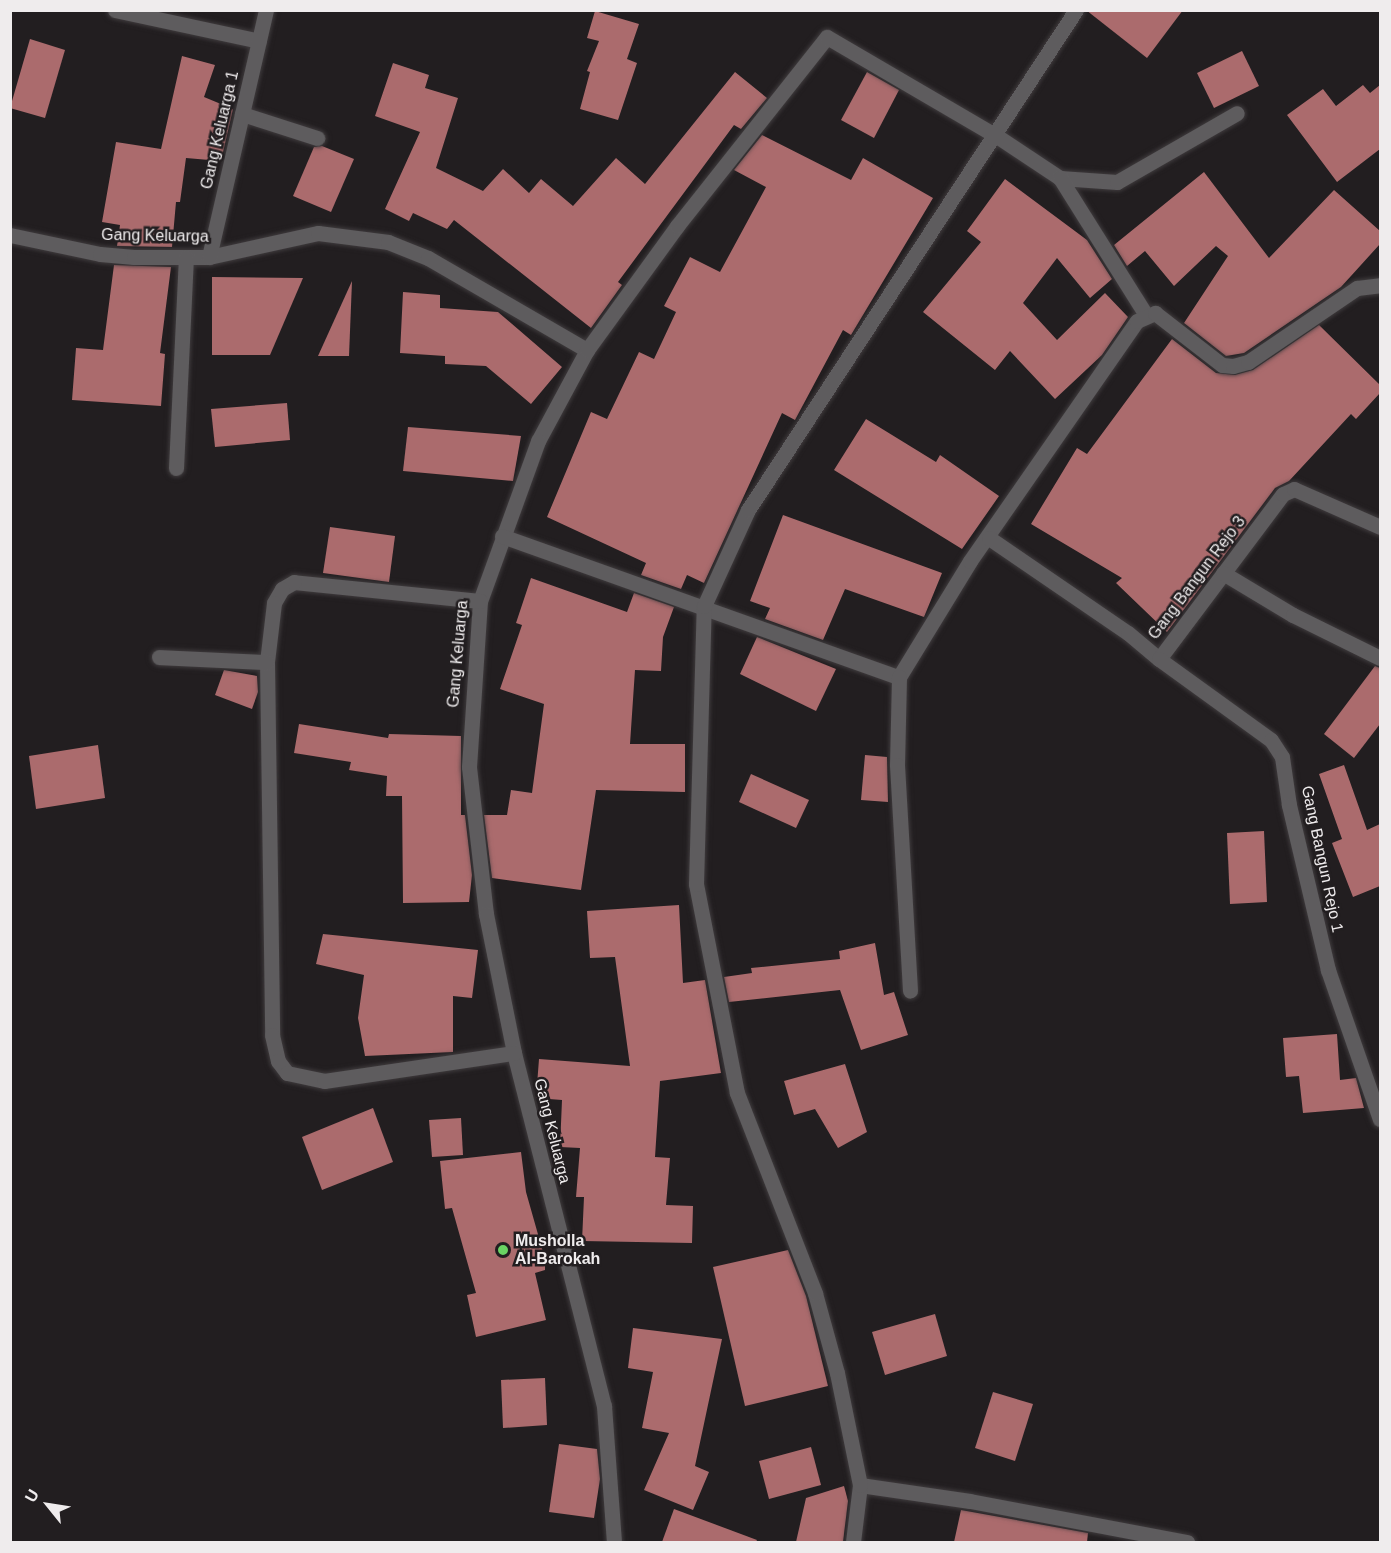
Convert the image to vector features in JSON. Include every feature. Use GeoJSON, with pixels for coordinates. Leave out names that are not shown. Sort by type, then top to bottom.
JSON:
{"type":"FeatureCollection","features":[{"type":"Feature","properties":{"kind":"street"},"geometry":{"type":"LineString","coordinates":[[115,10],[259,41]]}},
{"type":"Feature","properties":{"kind":"street","name":"Gang Keluarga 1"},"geometry":{"type":"LineString","coordinates":[[209,257],[266,10]]}},
{"type":"Feature","properties":{"kind":"street"},"geometry":{"type":"LineString","coordinates":[[854,1542],[860,1485],[837,1373],[815,1293],[737,1093],[714,988],[696,884],[704,606],[748,510],[1076,10]]}},
{"type":"Feature","properties":{"kind":"street"},"geometry":{"type":"LineString","coordinates":[[587,350],[676,226],[827,37],[995,135],[1060,178],[1146,315]]}},
{"type":"Feature","properties":{"kind":"street"},"geometry":{"type":"LineString","coordinates":[[1060,178],[1117,182],[1237,113]]}},
{"type":"Feature","properties":{"kind":"street"},"geometry":{"type":"LineString","coordinates":[[242,114],[317,138]]}},
{"type":"Feature","properties":{"kind":"street","name":"Gang Keluarga"},"geometry":{"type":"LineString","coordinates":[[10,235],[100,254],[186,257],[209,257],[318,233],[388,242],[428,258],[587,350],[538,441],[501,536],[480,601],[469,767],[474,832],[514,1053],[604,1406],[614,1542]]}},
{"type":"Feature","properties":{"kind":"street"},"geometry":{"type":"LineString","coordinates":[[176,468],[186,257]]}},
{"type":"Feature","properties":{"kind":"street"},"geometry":{"type":"LineString","coordinates":[[910,991],[897,765],[899,677],[970,561],[989,538],[1137,321],[1146,315],[1155,313],[1211,357],[1233,366],[1248,362],[1357,288],[1380,285]]}},
{"type":"Feature","properties":{"kind":"street","name":"Gang Bangun Rejo 3"},"geometry":{"type":"LineString","coordinates":[[989,538],[1128,633],[1158,659],[1283,494],[1294,489],[1380,527]]}},
{"type":"Feature","properties":{"kind":"street"},"geometry":{"type":"LineString","coordinates":[[501,536],[704,606],[899,677]]}},
{"type":"Feature","properties":{"kind":"street"},"geometry":{"type":"LineString","coordinates":[[1223,573],[1254,594],[1380,658]]}},
{"type":"Feature","properties":{"kind":"street"},"geometry":{"type":"LineString","coordinates":[[480,601],[294,582],[282,590],[274,603],[267,662],[272,1035],[278,1061],[287,1073],[324,1081],[514,1053]]}},
{"type":"Feature","properties":{"kind":"street"},"geometry":{"type":"LineString","coordinates":[[159,657],[267,662]]}},
{"type":"Feature","properties":{"kind":"street","name":"Gang Bangun Rejo 1"},"geometry":{"type":"LineString","coordinates":[[1158,659],[1271,740],[1282,757],[1289,805],[1328,970],[1380,1119]]}},
{"type":"Feature","properties":{"kind":"street"},"geometry":{"type":"LineString","coordinates":[[860,1485],[970,1501],[1187,1542]]}},
{"type":"Feature","properties":{"kind":"building"},"geometry":{"type":"Polygon","coordinates":[[[1086,10],[1183,10],[1147,58],[1086,10]]]}},
{"type":"Feature","properties":{"kind":"building"},"geometry":{"type":"Polygon","coordinates":[[[595,11],[639,24],[627,59],[637,63],[618,120],[580,109],[590,72],[587,71],[599,41],[587,38],[595,11]]]}},
{"type":"Feature","properties":{"kind":"building"},"geometry":{"type":"Polygon","coordinates":[[[30,39],[65,50],[45,118],[10,108],[30,39]]]}},
{"type":"Feature","properties":{"kind":"building"},"geometry":{"type":"Polygon","coordinates":[[[1242,51],[1259,86],[1214,108],[1197,73],[1242,51]]]}},
{"type":"Feature","properties":{"kind":"building"},"geometry":{"type":"Polygon","coordinates":[[[182,56],[215,65],[204,97],[233,109],[221,161],[186,158],[180,202],[176,202],[172,247],[117,246],[120,225],[102,222],[116,142],[161,149],[182,56]]]}},
{"type":"Feature","properties":{"kind":"building"},"geometry":{"type":"Polygon","coordinates":[[[393,63],[429,75],[425,88],[458,98],[436,168],[483,191],[503,169],[529,193],[541,179],[573,206],[616,158],[645,184],[735,72],[767,98],[741,129],[734,125],[618,282],[622,285],[591,328],[454,220],[447,229],[413,213],[409,221],[385,209],[420,132],[375,116],[393,63]]]}},
{"type":"Feature","properties":{"kind":"building"},"geometry":{"type":"Polygon","coordinates":[[[867,72],[899,90],[874,138],[841,120],[867,72]]]}},
{"type":"Feature","properties":{"kind":"building"},"geometry":{"type":"Polygon","coordinates":[[[1363,85],[1370,93],[1380,85],[1380,149],[1337,182],[1287,115],[1323,89],[1336,106],[1363,85]]]}},
{"type":"Feature","properties":{"kind":"building"},"geometry":{"type":"Polygon","coordinates":[[[762,135],[851,180],[863,158],[933,198],[851,335],[843,330],[795,420],[782,413],[704,583],[687,575],[681,589],[641,575],[646,563],[547,517],[591,412],[607,419],[639,352],[654,359],[676,312],[664,306],[690,257],[720,272],[766,187],[734,170],[762,135]]]}},
{"type":"Feature","properties":{"kind":"building"},"geometry":{"type":"Polygon","coordinates":[[[322,146],[354,159],[331,212],[293,196],[314,147],[322,146]]]}},
{"type":"Feature","properties":{"kind":"building"},"geometry":{"type":"Polygon","coordinates":[[[1204,172],[1269,258],[1334,190],[1380,231],[1380,244],[1341,287],[1244,353],[1226,356],[1184,323],[1228,256],[1216,246],[1174,286],[1145,251],[1127,266],[1114,245],[1204,172]]]}},
{"type":"Feature","properties":{"kind":"building"},"geometry":{"type":"Polygon","coordinates":[[[1005,179],[1087,240],[1112,279],[1090,298],[1057,258],[1023,303],[1057,340],[1105,293],[1128,317],[1102,355],[1055,399],[1010,351],[995,370],[923,312],[981,242],[967,231],[1005,179]]]}},
{"type":"Feature","properties":{"kind":"building"},"geometry":{"type":"Polygon","coordinates":[[[114,265],[171,267],[160,353],[165,354],[161,406],[72,400],[76,348],[103,350],[114,265]]]}},
{"type":"Feature","properties":{"kind":"building"},"geometry":{"type":"Polygon","coordinates":[[[212,277],[303,278],[270,355],[212,355],[212,277]]]}},
{"type":"Feature","properties":{"kind":"building"},"geometry":{"type":"Polygon","coordinates":[[[352,281],[349,356],[318,356],[352,281]]]}},
{"type":"Feature","properties":{"kind":"building"},"geometry":{"type":"Polygon","coordinates":[[[403,292],[440,295],[440,308],[498,312],[562,367],[531,404],[486,366],[445,364],[445,356],[400,353],[403,292]]]}},
{"type":"Feature","properties":{"kind":"building"},"geometry":{"type":"Polygon","coordinates":[[[1319,325],[1380,385],[1380,393],[1356,419],[1351,414],[1289,481],[1275,488],[1167,632],[1116,583],[1122,578],[1031,524],[1077,448],[1087,454],[1172,339],[1216,373],[1235,375],[1253,370],[1319,325]]]}},
{"type":"Feature","properties":{"kind":"building"},"geometry":{"type":"Polygon","coordinates":[[[287,403],[290,440],[215,447],[211,409],[287,403]]]}},
{"type":"Feature","properties":{"kind":"building"},"geometry":{"type":"Polygon","coordinates":[[[866,419],[936,462],[940,455],[999,496],[962,549],[834,470],[866,419]]]}},
{"type":"Feature","properties":{"kind":"building"},"geometry":{"type":"Polygon","coordinates":[[[408,427],[521,436],[513,481],[403,471],[408,427]]]}},
{"type":"Feature","properties":{"kind":"building"},"geometry":{"type":"Polygon","coordinates":[[[783,515],[942,573],[924,617],[845,589],[823,640],[765,619],[770,608],[750,601],[783,515]]]}},
{"type":"Feature","properties":{"kind":"building"},"geometry":{"type":"Polygon","coordinates":[[[330,527],[395,536],[389,582],[323,573],[330,527]]]}},
{"type":"Feature","properties":{"kind":"building"},"geometry":{"type":"Polygon","coordinates":[[[531,578],[627,612],[634,593],[674,607],[663,637],[661,671],[635,670],[630,744],[685,744],[685,792],[596,790],[581,890],[492,878],[484,815],[507,815],[511,790],[532,793],[544,704],[500,689],[522,625],[516,623],[531,578]]]}},
{"type":"Feature","properties":{"kind":"building"},"geometry":{"type":"Polygon","coordinates":[[[757,637],[836,669],[816,711],[740,674],[757,637]]]}},
{"type":"Feature","properties":{"kind":"building"},"geometry":{"type":"Polygon","coordinates":[[[1375,666],[1380,668],[1380,724],[1354,758],[1324,734],[1375,666]]]}},
{"type":"Feature","properties":{"kind":"building"},"geometry":{"type":"Polygon","coordinates":[[[224,670],[257,676],[258,692],[252,709],[215,695],[224,670]]]}},
{"type":"Feature","properties":{"kind":"building"},"geometry":{"type":"Polygon","coordinates":[[[299,724],[388,738],[389,734],[461,736],[461,815],[465,815],[472,875],[469,902],[403,903],[402,796],[386,796],[387,776],[349,770],[351,762],[294,753],[299,724]]]}},
{"type":"Feature","properties":{"kind":"building"},"geometry":{"type":"Polygon","coordinates":[[[98,745],[105,798],[36,809],[29,756],[98,745]]]}},
{"type":"Feature","properties":{"kind":"building"},"geometry":{"type":"Polygon","coordinates":[[[865,755],[887,757],[888,802],[861,800],[865,755]]]}},
{"type":"Feature","properties":{"kind":"building"},"geometry":{"type":"Polygon","coordinates":[[[1344,765],[1367,830],[1380,824],[1380,886],[1353,897],[1332,843],[1342,839],[1319,774],[1344,765]]]}},
{"type":"Feature","properties":{"kind":"building"},"geometry":{"type":"Polygon","coordinates":[[[751,774],[809,800],[796,828],[739,802],[751,774]]]}},
{"type":"Feature","properties":{"kind":"building"},"geometry":{"type":"Polygon","coordinates":[[[1264,831],[1267,902],[1230,904],[1227,833],[1264,831]]]}},
{"type":"Feature","properties":{"kind":"building"},"geometry":{"type":"Polygon","coordinates":[[[679,905],[683,983],[705,980],[721,1073],[660,1081],[655,1157],[670,1158],[666,1205],[693,1206],[692,1243],[582,1241],[584,1197],[576,1197],[580,1148],[560,1147],[562,1100],[536,1098],[539,1059],[630,1066],[615,957],[590,958],[587,911],[679,905]]]}},
{"type":"Feature","properties":{"kind":"building"},"geometry":{"type":"Polygon","coordinates":[[[323,934],[478,950],[472,998],[453,996],[453,1052],[365,1056],[358,1018],[364,975],[316,964],[323,934]]]}},
{"type":"Feature","properties":{"kind":"building"},"geometry":{"type":"Polygon","coordinates":[[[875,943],[884,995],[894,992],[908,1035],[861,1050],[840,990],[729,1002],[724,977],[752,973],[751,968],[840,959],[839,951],[875,943]]]}},
{"type":"Feature","properties":{"kind":"building"},"geometry":{"type":"Polygon","coordinates":[[[1337,1034],[1340,1080],[1356,1078],[1364,1108],[1303,1113],[1299,1076],[1286,1077],[1283,1038],[1337,1034]]]}},
{"type":"Feature","properties":{"kind":"building"},"geometry":{"type":"Polygon","coordinates":[[[845,1064],[867,1132],[838,1148],[815,1109],[794,1115],[784,1081],[845,1064]]]}},
{"type":"Feature","properties":{"kind":"building"},"geometry":{"type":"Polygon","coordinates":[[[373,1108],[393,1162],[322,1190],[302,1137],[373,1108]]]}},
{"type":"Feature","properties":{"kind":"building"},"geometry":{"type":"Polygon","coordinates":[[[461,1118],[463,1155],[432,1157],[429,1120],[461,1118]]]}},
{"type":"Feature","properties":{"kind":"building"},"geometry":{"type":"Polygon","coordinates":[[[521,1152],[526,1192],[545,1259],[545,1270],[535,1273],[546,1320],[476,1337],[467,1295],[476,1293],[452,1208],[445,1209],[440,1161],[521,1152]]]}},
{"type":"Feature","properties":{"kind":"building"},"geometry":{"type":"Polygon","coordinates":[[[788,1250],[806,1296],[828,1386],[745,1406],[713,1267],[788,1250]]]}},
{"type":"Feature","properties":{"kind":"building"},"geometry":{"type":"Polygon","coordinates":[[[935,1314],[947,1356],[885,1375],[872,1332],[935,1314]]]}},
{"type":"Feature","properties":{"kind":"building"},"geometry":{"type":"Polygon","coordinates":[[[633,1328],[722,1339],[695,1466],[709,1472],[693,1510],[644,1490],[669,1433],[642,1428],[653,1372],[628,1368],[633,1328]]]}},
{"type":"Feature","properties":{"kind":"building"},"geometry":{"type":"Polygon","coordinates":[[[545,1378],[547,1425],[503,1428],[501,1380],[545,1378]]]}},
{"type":"Feature","properties":{"kind":"building"},"geometry":{"type":"Polygon","coordinates":[[[993,1392],[1033,1404],[1015,1461],[975,1448],[993,1392]]]}},
{"type":"Feature","properties":{"kind":"building"},"geometry":{"type":"Polygon","coordinates":[[[559,1444],[597,1449],[600,1479],[594,1518],[549,1512],[559,1444]]]}},
{"type":"Feature","properties":{"kind":"building"},"geometry":{"type":"Polygon","coordinates":[[[811,1447],[821,1485],[769,1499],[759,1461],[811,1447]]]}},
{"type":"Feature","properties":{"kind":"building"},"geometry":{"type":"Polygon","coordinates":[[[844,1486],[848,1501],[843,1542],[796,1542],[806,1498],[844,1486]]]}},
{"type":"Feature","properties":{"kind":"building"},"geometry":{"type":"Polygon","coordinates":[[[674,1509],[757,1540],[756,1542],[662,1542],[674,1509]]]}},
{"type":"Feature","properties":{"kind":"building"},"geometry":{"type":"Polygon","coordinates":[[[961,1510],[1088,1533],[1087,1542],[954,1542],[961,1510]]]}},
{"type":"Feature","properties":{"kind":"place","name":"Musholla Al-Barokah"},"geometry":{"type":"Point","coordinates":[503,1250]}}]}
